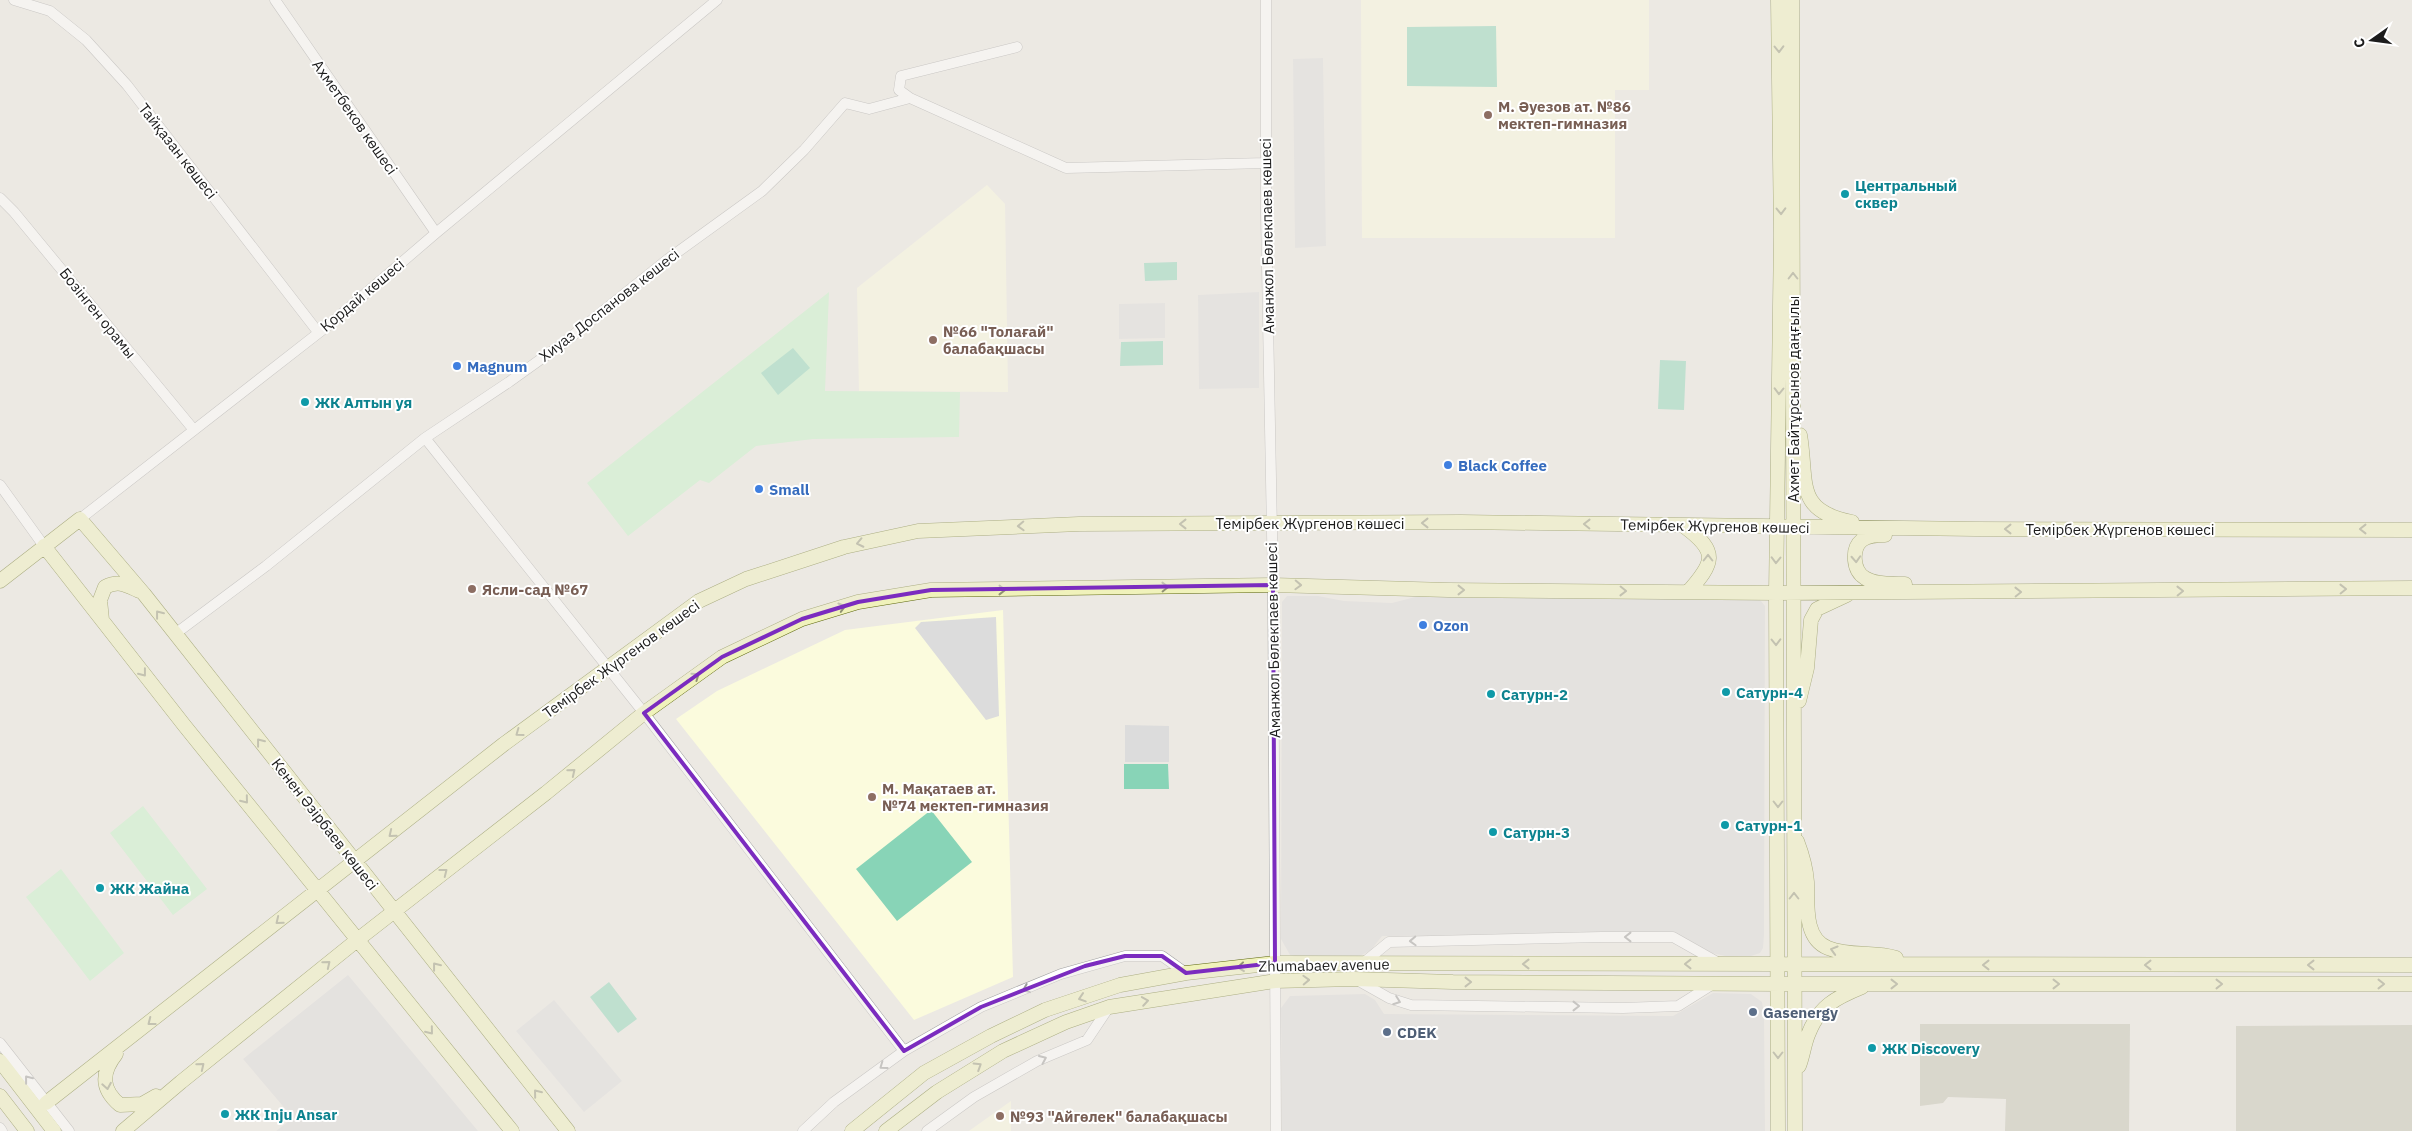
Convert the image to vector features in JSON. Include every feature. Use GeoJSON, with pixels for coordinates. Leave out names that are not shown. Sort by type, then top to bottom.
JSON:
{"type":"FeatureCollection","features":[{"type":"Feature","properties":{"kind":"street","name":"Тайқазан көшесі"},"geometry":{"type":"LineString","coordinates":[[14,0],[50,11],[86,40],[127,86],[318,332]]}},
{"type":"Feature","properties":{"kind":"street","name":"Ахметбеков көшесі"},"geometry":{"type":"LineString","coordinates":[[275,0],[436,233]]}},
{"type":"Feature","properties":{"kind":"street","name":"Қордай көшесі"},"geometry":{"type":"LineString","coordinates":[[0,581],[318,332],[717,0]]}},
{"type":"Feature","properties":{"kind":"street","name":"Аманжол Бөлекпаев көшесі"},"geometry":{"type":"LineString","coordinates":[[1266,0],[1266,163],[1273,585],[1276,1131]]}},
{"type":"Feature","properties":{"kind":"street","name":"Ахмет Байтұрсынов даңғылы"},"geometry":{"type":"LineString","coordinates":[[1778,0],[1786,131],[1793,395],[1795,1131]]}},
{"type":"Feature","properties":{"kind":"street","name":"Ахмет Байтұрсынов даңғылы"},"geometry":{"type":"LineString","coordinates":[[1778,1131],[1779,964],[1776,593],[1781,235],[1792,0]]}},
{"type":"Feature","properties":{"kind":"street"},"geometry":{"type":"LineString","coordinates":[[1017,47],[901,76],[899,90],[910,98],[1066,168],[1266,163]]}},
{"type":"Feature","properties":{"kind":"street","name":"Хиуаз Доспанова көшесі"},"geometry":{"type":"LineString","coordinates":[[175,634],[266,566],[425,438],[562,344],[675,254],[762,191],[804,150],[844,103],[869,109],[910,98]]}},
{"type":"Feature","properties":{"kind":"street","name":"Бозінген орамы"},"geometry":{"type":"LineString","coordinates":[[0,198],[14,212],[194,430]]}},
{"type":"Feature","properties":{"kind":"street"},"geometry":{"type":"LineString","coordinates":[[1793,395],[1809,500],[1825,515],[1867,528]]}},
{"type":"Feature","properties":{"kind":"street"},"geometry":{"type":"LineString","coordinates":[[425,438],[644,713],[904,1051]]}},
{"type":"Feature","properties":{"kind":"street"},"geometry":{"type":"LineString","coordinates":[[0,485],[44,546],[317,892],[512,1131]]}},
{"type":"Feature","properties":{"kind":"street","name":"Кенен Әзірбаев көшесі"},"geometry":{"type":"LineString","coordinates":[[80,519],[144,594],[568,1131]]}},
{"type":"Feature","properties":{"kind":"street","name":"Темірбек Жүргенов көшесі"},"geometry":{"type":"LineString","coordinates":[[124,1043],[504,744],[699,601],[746,579],[844,547],[918,532],[1020,525],[1470,522],[1685,527],[2412,530]]}},
{"type":"Feature","properties":{"kind":"street"},"geometry":{"type":"LineString","coordinates":[[1685,527],[1707,546],[1710,557],[1707,568],[1688,592]]}},
{"type":"Feature","properties":{"kind":"street"},"geometry":{"type":"LineString","coordinates":[[1969,593],[1946,584],[1885,583],[1865,579],[1856,569],[1855,551],[1861,541],[1873,535],[1961,535],[1975,529]]}},
{"type":"Feature","properties":{"kind":"street"},"geometry":{"type":"LineString","coordinates":[[102,620],[100,600],[105,587],[114,582],[123,583],[144,594]]}},
{"type":"Feature","properties":{"kind":"street"},"geometry":{"type":"LineString","coordinates":[[123,1131],[356,940],[644,713],[722,657],[802,618],[858,602],[931,590],[1273,585],[1448,590],[1776,593],[1969,593],[2412,588]]}},
{"type":"Feature","properties":{"kind":"street"},"geometry":{"type":"LineString","coordinates":[[1794,726],[1807,668],[1811,620],[1817,609],[1852,593]]}},
{"type":"Feature","properties":{"kind":"street"},"geometry":{"type":"LineString","coordinates":[[1794,831],[1803,856],[1810,926],[1816,939],[1826,947],[1842,952],[1887,955],[1916,964]]}},
{"type":"Feature","properties":{"kind":"street"},"geometry":{"type":"LineString","coordinates":[[1362,964],[1389,942],[1672,937],[1722,964]]}},
{"type":"Feature","properties":{"kind":"street"},"geometry":{"type":"LineString","coordinates":[[803,1131],[834,1102],[904,1051],[982,1007],[1085,966],[1125,956],[1162,956],[1186,973]]}},
{"type":"Feature","properties":{"kind":"street","name":"Zhumabaev avenue"},"geometry":{"type":"LineString","coordinates":[[852,1131],[924,1073],[991,1036],[1045,1010],[1120,985],[1186,973],[1275,963],[2412,966]]}},
{"type":"Feature","properties":{"kind":"street"},"geometry":{"type":"LineString","coordinates":[[1354,978],[1389,998],[1411,1006],[1622,1008],[1678,1006],[1716,982]]}},
{"type":"Feature","properties":{"kind":"street","name":"Zhumabaev avenue"},"geometry":{"type":"LineString","coordinates":[[886,1131],[937,1092],[1003,1050],[1066,1022],[1109,1007],[1275,981],[1354,978],[1463,982],[1716,982],[1779,984],[2412,984]]}},
{"type":"Feature","properties":{"kind":"street"},"geometry":{"type":"LineString","coordinates":[[1795,1076],[1807,1037],[1817,1014],[1837,997],[1869,984]]}},
{"type":"Feature","properties":{"kind":"street"},"geometry":{"type":"LineString","coordinates":[[927,1131],[974,1097],[1037,1061],[1087,1040],[1109,1007]]}},
{"type":"Feature","properties":{"kind":"street"},"geometry":{"type":"LineString","coordinates":[[0,1043],[69,1131]]}},
{"type":"Feature","properties":{"kind":"street"},"geometry":{"type":"LineString","coordinates":[[124,1043],[107,1065],[105,1082],[109,1096],[120,1105],[142,1104],[181,1082]]}},
{"type":"Feature","properties":{"kind":"street"},"geometry":{"type":"LineString","coordinates":[[46,1103],[124,1043]]}},
{"type":"Feature","properties":{"kind":"street"},"geometry":{"type":"LineString","coordinates":[[0,1061],[54,1131]]}},
{"type":"Feature","properties":{"kind":"street"},"geometry":{"type":"LineString","coordinates":[[0,1096],[27,1131]]}},
{"type":"Feature","properties":{"kind":"highlighted area"},"geometry":{"type":"Polygon","coordinates":[[[1273,585],[1275,963],[1186,973],[1162,956],[1125,956],[1085,966],[981,1007],[904,1051],[644,713],[722,657],[802,619],[858,602],[931,590],[1273,585]]]}},
{"type":"Feature","properties":{"kind":"shaded area","name":"М. Әуезов ат. №86 мектеп-гимназия"},"geometry":{"type":"Polygon","coordinates":[[[1361,0],[1649,0],[1649,90],[1615,90],[1615,238],[1362,238],[1361,0]]]}},
{"type":"Feature","properties":{"kind":"shaded area"},"geometry":{"type":"Polygon","coordinates":[[[1323,58],[1326,246],[1295,248],[1293,59],[1323,58]]]}},
{"type":"Feature","properties":{"kind":"shaded area","name":"№66 \"Толағай\" балабақшасы"},"geometry":{"type":"Polygon","coordinates":[[[987,185],[1005,204],[1008,392],[859,391],[857,288],[987,185]]]}},
{"type":"Feature","properties":{"kind":"shaded area"},"geometry":{"type":"Polygon","coordinates":[[[1259,292],[1259,388],[1199,389],[1198,295],[1259,292]]]}},
{"type":"Feature","properties":{"kind":"shaded area"},"geometry":{"type":"Polygon","coordinates":[[[1165,303],[1165,338],[1119,339],[1119,304],[1165,303]]]}},
{"type":"Feature","properties":{"kind":"shaded area"},"geometry":{"type":"Polygon","coordinates":[[[1423,595],[1757,598],[1761,601],[1765,606],[1764,935],[1763,948],[1760,953],[1751,956],[1725,956],[1712,953],[1676,935],[1382,936],[1371,950],[1360,956],[1300,957],[1290,955],[1281,939],[1282,602],[1287,596],[1318,596],[1344,601],[1392,603],[1423,595]]]}},
{"type":"Feature","properties":{"kind":"shaded area","name":"М. Мақатаев ат. №74 мектеп-гимназия"},"geometry":{"type":"Polygon","coordinates":[[[1003,610],[1013,977],[914,1020],[676,719],[717,691],[845,630],[1003,610]]]}},
{"type":"Feature","properties":{"kind":"shaded area"},"geometry":{"type":"Polygon","coordinates":[[[996,617],[999,716],[986,720],[915,628],[921,622],[996,617]]]}},
{"type":"Feature","properties":{"kind":"shaded area"},"geometry":{"type":"Polygon","coordinates":[[[1125,725],[1169,726],[1169,762],[1125,762],[1125,725]]]}},
{"type":"Feature","properties":{"kind":"shaded area"},"geometry":{"type":"Polygon","coordinates":[[[348,975],[478,1131],[276,1131],[293,1118],[243,1059],[348,975]]]}},
{"type":"Feature","properties":{"kind":"shaded area"},"geometry":{"type":"Polygon","coordinates":[[[1713,993],[1751,994],[1762,1002],[1764,1013],[1765,1131],[1282,1131],[1281,1008],[1290,996],[1365,994],[1375,1000],[1384,1014],[1673,1016],[1713,993]]]}},
{"type":"Feature","properties":{"kind":"shaded area"},"geometry":{"type":"Polygon","coordinates":[[[554,1000],[622,1081],[584,1112],[516,1031],[554,1000]]]}},
{"type":"Feature","properties":{"kind":"shaded area"},"geometry":{"type":"Polygon","coordinates":[[[1920,1024],[2130,1024],[2129,1131],[2005,1131],[2006,1099],[1948,1097],[1943,1103],[1920,1106],[1920,1024]]]}},
{"type":"Feature","properties":{"kind":"shaded area"},"geometry":{"type":"Polygon","coordinates":[[[2412,1025],[2412,1131],[2236,1131],[2236,1026],[2412,1025]]]}},
{"type":"Feature","properties":{"kind":"shaded area","name":"№93 \"Айгөлек\" балабақшасы"},"geometry":{"type":"Polygon","coordinates":[[[1011,1101],[1011,1131],[969,1131],[1011,1101]]]}},
{"type":"Feature","properties":{"kind":"green space"},"geometry":{"type":"Polygon","coordinates":[[[1496,26],[1497,87],[1407,86],[1407,27],[1496,26]]]}},
{"type":"Feature","properties":{"kind":"green space"},"geometry":{"type":"Polygon","coordinates":[[[1177,262],[1177,280],[1145,281],[1144,263],[1177,262]]]}},
{"type":"Feature","properties":{"kind":"green space"},"geometry":{"type":"Polygon","coordinates":[[[829,292],[825,391],[960,392],[959,437],[813,439],[756,446],[709,483],[700,480],[628,536],[587,483],[829,292]]]}},
{"type":"Feature","properties":{"kind":"green space"},"geometry":{"type":"Polygon","coordinates":[[[1163,341],[1163,365],[1120,366],[1121,342],[1163,341]]]}},
{"type":"Feature","properties":{"kind":"green space"},"geometry":{"type":"Polygon","coordinates":[[[793,348],[810,368],[778,395],[761,373],[793,348]]]}},
{"type":"Feature","properties":{"kind":"green space"},"geometry":{"type":"Polygon","coordinates":[[[1660,360],[1686,361],[1684,410],[1658,409],[1660,360]]]}},
{"type":"Feature","properties":{"kind":"green space"},"geometry":{"type":"Polygon","coordinates":[[[1124,764],[1168,764],[1169,789],[1124,789],[1124,764]]]}},
{"type":"Feature","properties":{"kind":"green space"},"geometry":{"type":"Polygon","coordinates":[[[143,806],[207,889],[173,915],[110,833],[143,806]]]}},
{"type":"Feature","properties":{"kind":"green space"},"geometry":{"type":"Polygon","coordinates":[[[931,810],[972,862],[897,921],[856,869],[931,810]]]}},
{"type":"Feature","properties":{"kind":"green space"},"geometry":{"type":"Polygon","coordinates":[[[61,869],[124,953],[90,981],[26,897],[61,869]]]}},
{"type":"Feature","properties":{"kind":"green space"},"geometry":{"type":"Polygon","coordinates":[[[609,982],[637,1019],[618,1033],[590,997],[609,982]]]}},
{"type":"Feature","properties":{"kind":"place","name":"М. Әуезов ат. №86 мектеп-гимназия"},"geometry":{"type":"Point","coordinates":[1488,115]}},
{"type":"Feature","properties":{"kind":"place","name":"Центральный сквер"},"geometry":{"type":"Point","coordinates":[1845,194]}},
{"type":"Feature","properties":{"kind":"place","name":"№66 \"Толағай\" балабақшасы"},"geometry":{"type":"Point","coordinates":[933,340]}},
{"type":"Feature","properties":{"kind":"place","name":"Magnum"},"geometry":{"type":"Point","coordinates":[457,366]}},
{"type":"Feature","properties":{"kind":"place","name":"ЖК Алтын уя"},"geometry":{"type":"Point","coordinates":[305,402]}},
{"type":"Feature","properties":{"kind":"place","name":"Black Coffee"},"geometry":{"type":"Point","coordinates":[1448,465]}},
{"type":"Feature","properties":{"kind":"place","name":"Small"},"geometry":{"type":"Point","coordinates":[759,489]}},
{"type":"Feature","properties":{"kind":"place","name":"Ясли-сад №67"},"geometry":{"type":"Point","coordinates":[472,589]}},
{"type":"Feature","properties":{"kind":"place","name":"Ozon"},"geometry":{"type":"Point","coordinates":[1423,625]}},
{"type":"Feature","properties":{"kind":"place","name":"Сатурн-4"},"geometry":{"type":"Point","coordinates":[1726,692]}},
{"type":"Feature","properties":{"kind":"place","name":"Сатурн-2"},"geometry":{"type":"Point","coordinates":[1491,694]}},
{"type":"Feature","properties":{"kind":"place","name":"М. Мақатаев ат. №74 мектеп-гимназия"},"geometry":{"type":"Point","coordinates":[872,797]}},
{"type":"Feature","properties":{"kind":"place","name":"Сатурн-1"},"geometry":{"type":"Point","coordinates":[1725,825]}},
{"type":"Feature","properties":{"kind":"place","name":"Сатурн-3"},"geometry":{"type":"Point","coordinates":[1493,832]}},
{"type":"Feature","properties":{"kind":"place","name":"ЖК Жайна"},"geometry":{"type":"Point","coordinates":[100,888]}},
{"type":"Feature","properties":{"kind":"place","name":"Gasenergy"},"geometry":{"type":"Point","coordinates":[1753,1012]}},
{"type":"Feature","properties":{"kind":"place","name":"CDEK"},"geometry":{"type":"Point","coordinates":[1387,1032]}},
{"type":"Feature","properties":{"kind":"place","name":"ЖК Discovery"},"geometry":{"type":"Point","coordinates":[1872,1048]}},
{"type":"Feature","properties":{"kind":"place","name":"ЖК Inju Ansar"},"geometry":{"type":"Point","coordinates":[225,1114]}},
{"type":"Feature","properties":{"kind":"place","name":"№93 \"Айгөлек\" балабақшасы"},"geometry":{"type":"Point","coordinates":[1000,1116]}}]}
